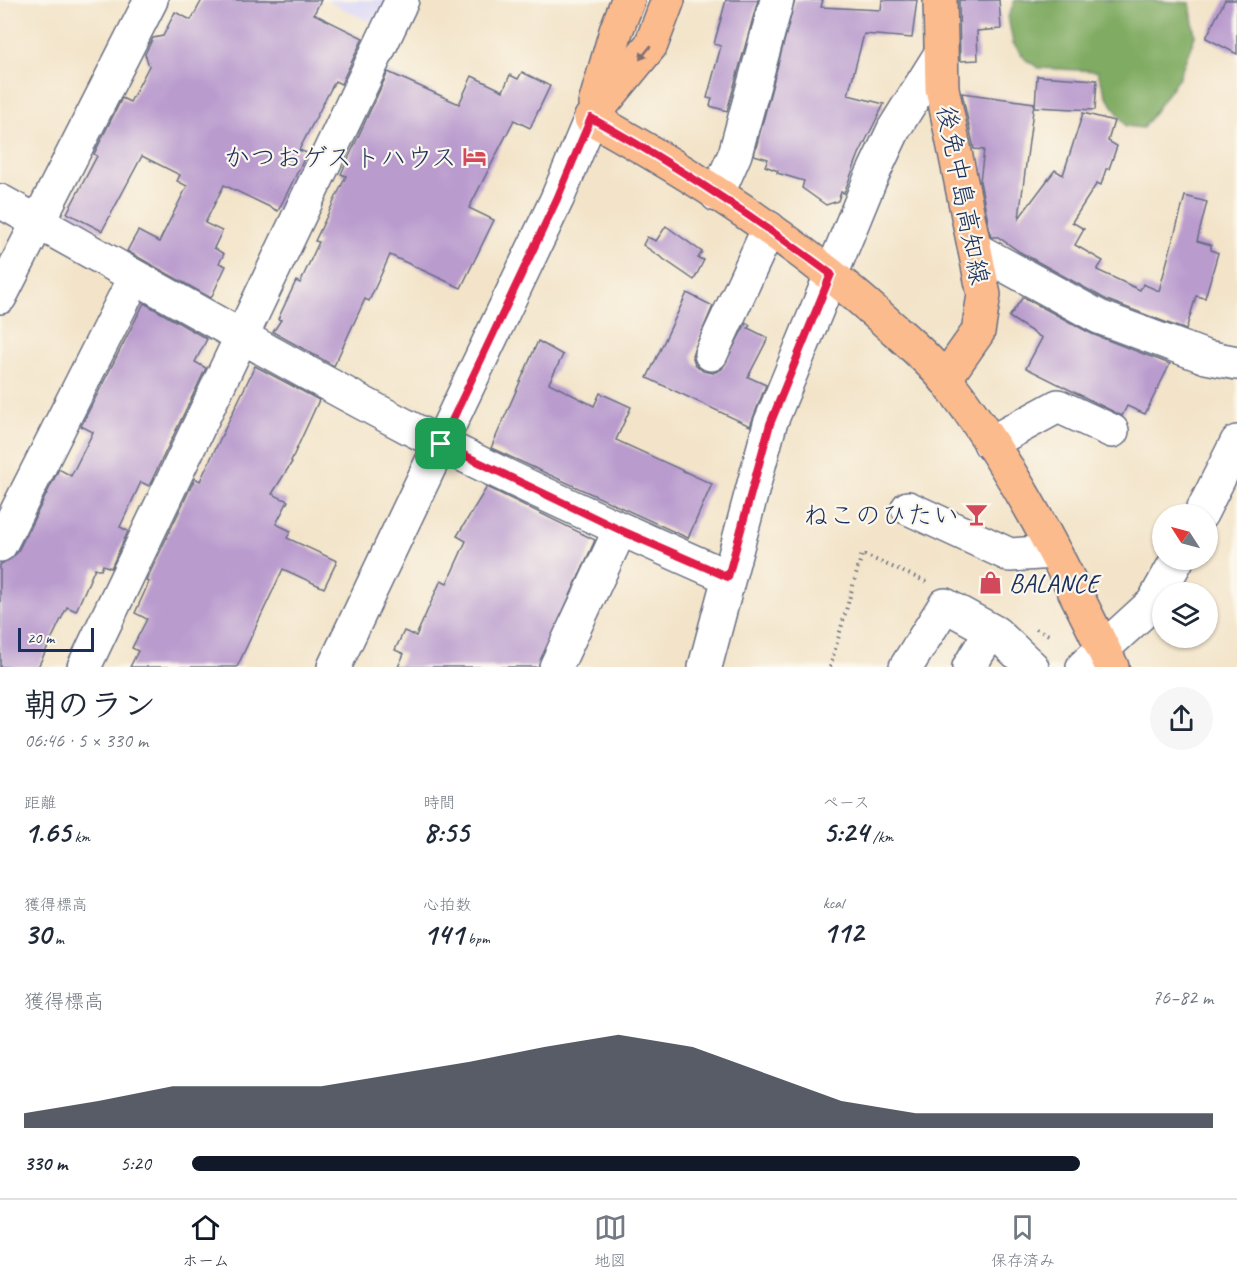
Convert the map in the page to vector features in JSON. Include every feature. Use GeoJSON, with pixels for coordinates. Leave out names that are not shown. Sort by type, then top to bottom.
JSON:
{"type":"FeatureCollection","features":[{"type":"Feature","properties":{"kind":"main road"},"geometry":{"type":"LineString","coordinates":[[591,118],[616,31],[628,0]]}},
{"type":"Feature","properties":{"kind":"main road"},"geometry":{"type":"LineString","coordinates":[[591,118],[651,45],[668,0]]}},
{"type":"Feature","properties":{"kind":"main road","name":"後免中島高知線"},"geometry":{"type":"LineString","coordinates":[[940,0],[942,87],[984,295],[979,328],[945,379]]}},
{"type":"Feature","properties":{"kind":"main road"},"geometry":{"type":"LineString","coordinates":[[591,118],[655,153],[769,228],[831,274],[904,338],[945,379],[1011,472],[1053,552],[1100,661]]}},
{"type":"Feature","properties":{"kind":"street"},"geometry":{"type":"LineString","coordinates":[[0,297],[151,0]]}},
{"type":"Feature","properties":{"kind":"street"},"geometry":{"type":"LineString","coordinates":[[84,667],[402,0]]}},
{"type":"Feature","properties":{"kind":"street"},"geometry":{"type":"LineString","coordinates":[[717,195],[735,154],[777,0]]}},
{"type":"Feature","properties":{"kind":"street"},"geometry":{"type":"LineString","coordinates":[[705,667],[770,424],[846,232],[894,129],[940,55]]}},
{"type":"Feature","properties":{"kind":"street"},"geometry":{"type":"LineString","coordinates":[[334,667],[557,199],[591,118]]}},
{"type":"Feature","properties":{"kind":"street"},"geometry":{"type":"LineString","coordinates":[[0,201],[241,337],[441,444],[620,530],[728,577]]}},
{"type":"Feature","properties":{"kind":"street"},"geometry":{"type":"LineString","coordinates":[[711,354],[769,228]]}},
{"type":"Feature","properties":{"kind":"street"},"geometry":{"type":"LineString","coordinates":[[975,249],[1099,317],[1206,357],[1237,363]]}},
{"type":"Feature","properties":{"kind":"street"},"geometry":{"type":"LineString","coordinates":[[0,545],[135,277]]}},
{"type":"Feature","properties":{"kind":"street"},"geometry":{"type":"LineString","coordinates":[[990,443],[1058,406],[1112,431]]}},
{"type":"Feature","properties":{"kind":"street"},"geometry":{"type":"LineString","coordinates":[[1217,503],[1237,442]]}},
{"type":"Feature","properties":{"kind":"street"},"geometry":{"type":"LineString","coordinates":[[908,508],[1011,555],[1053,552]]}},
{"type":"Feature","properties":{"kind":"street"},"geometry":{"type":"LineString","coordinates":[[556,667],[620,530]]}},
{"type":"Feature","properties":{"kind":"street"},"geometry":{"type":"LineString","coordinates":[[1100,661],[1153,603],[1171,570]]}},
{"type":"Feature","properties":{"kind":"street"},"geometry":{"type":"LineString","coordinates":[[906,667],[945,605],[991,631],[1032,667]]}},
{"type":"Feature","properties":{"kind":"street"},"geometry":{"type":"LineString","coordinates":[[969,667],[991,631]]}},
{"type":"Feature","properties":{"kind":"shaded area"},"geometry":{"type":"Polygon","coordinates":[[[326,0],[388,0],[380,18],[367,21],[326,0]]]}},
{"type":"Feature","properties":{"kind":"green space"},"geometry":{"type":"Polygon","coordinates":[[[1015,0],[1142,0],[1190,3],[1195,36],[1179,77],[1143,128],[1126,126],[1106,95],[1097,71],[1039,68],[1026,60],[1013,43],[1008,17],[1015,0]]]}},
{"type":"Feature","properties":{"kind":"building"},"geometry":{"type":"Polygon","coordinates":[[[202,0],[321,0],[314,14],[363,38],[341,84],[335,81],[299,150],[307,153],[278,211],[224,185],[205,223],[222,231],[214,248],[224,254],[219,263],[226,266],[211,298],[127,251],[138,231],[159,242],[187,186],[177,181],[180,175],[142,156],[102,231],[67,213],[97,156],[94,154],[122,98],[130,102],[149,66],[145,54],[153,38],[163,36],[175,12],[191,20],[202,0]]]}},
{"type":"Feature","properties":{"kind":"building"},"geometry":{"type":"Polygon","coordinates":[[[726,0],[758,0],[727,111],[710,106],[712,99],[707,98],[721,46],[714,44],[726,0]]]}},
{"type":"Feature","properties":{"kind":"building"},"geometry":{"type":"Polygon","coordinates":[[[795,0],[823,0],[821,7],[881,10],[882,0],[917,0],[912,38],[864,34],[848,95],[884,104],[859,154],[844,193],[841,192],[838,201],[826,205],[802,188],[804,181],[777,173],[778,171],[765,166],[768,159],[754,155],[795,0]]]}},
{"type":"Feature","properties":{"kind":"building"},"geometry":{"type":"Polygon","coordinates":[[[959,0],[999,0],[1001,29],[977,31],[978,60],[960,61],[959,0]]]}},
{"type":"Feature","properties":{"kind":"building"},"geometry":{"type":"Polygon","coordinates":[[[1225,0],[1237,0],[1237,54],[1206,38],[1225,0]]]}},
{"type":"Feature","properties":{"kind":"building"},"geometry":{"type":"Polygon","coordinates":[[[388,72],[459,104],[472,76],[503,91],[510,75],[518,79],[522,72],[550,86],[530,128],[514,120],[469,208],[494,220],[461,288],[390,255],[369,301],[365,299],[334,366],[273,332],[281,320],[278,319],[296,281],[300,283],[319,242],[315,241],[346,176],[341,174],[388,72]]]}},
{"type":"Feature","properties":{"kind":"building"},"geometry":{"type":"Polygon","coordinates":[[[1037,76],[1097,80],[1095,110],[1035,107],[1037,76]]]}},
{"type":"Feature","properties":{"kind":"building"},"geometry":{"type":"Polygon","coordinates":[[[962,93],[1034,103],[1019,218],[1055,170],[1063,175],[1083,113],[1114,121],[1108,141],[1117,146],[1101,185],[1097,183],[1072,222],[1084,229],[1075,245],[1103,261],[1097,270],[1140,290],[1143,284],[1159,291],[1185,196],[1207,202],[1197,241],[1211,245],[1211,250],[1218,253],[1205,298],[1196,296],[1186,330],[1107,300],[1020,252],[998,237],[991,237],[980,181],[984,150],[974,149],[962,93]]]}},
{"type":"Feature","properties":{"kind":"building"},"geometry":{"type":"Polygon","coordinates":[[[666,226],[702,252],[698,258],[704,260],[694,280],[643,245],[647,237],[656,241],[666,226]]]}},
{"type":"Feature","properties":{"kind":"building"},"geometry":{"type":"Polygon","coordinates":[[[687,293],[713,306],[692,355],[695,364],[703,371],[713,373],[722,369],[746,323],[750,325],[748,328],[768,338],[748,377],[766,385],[750,426],[647,378],[687,293]]]}},
{"type":"Feature","properties":{"kind":"building"},"geometry":{"type":"Polygon","coordinates":[[[1023,297],[1092,334],[1170,364],[1145,414],[1127,406],[1122,416],[1026,368],[1042,338],[1009,317],[1023,297]]]}},
{"type":"Feature","properties":{"kind":"building"},"geometry":{"type":"Polygon","coordinates":[[[144,303],[207,339],[195,362],[206,368],[149,486],[141,482],[120,527],[128,531],[111,568],[103,565],[101,570],[95,568],[76,611],[67,607],[38,667],[0,667],[0,565],[17,553],[59,469],[71,476],[93,432],[81,426],[144,303]]]}},
{"type":"Feature","properties":{"kind":"building"},"geometry":{"type":"Polygon","coordinates":[[[538,341],[563,355],[549,383],[594,406],[600,393],[631,407],[616,440],[712,484],[688,538],[491,448],[538,341]]]}},
{"type":"Feature","properties":{"kind":"building"},"geometry":{"type":"Polygon","coordinates":[[[255,366],[319,400],[292,462],[272,494],[288,501],[276,524],[291,531],[287,538],[337,561],[324,588],[283,569],[237,667],[130,667],[138,651],[132,648],[147,619],[135,613],[149,582],[146,581],[195,478],[200,481],[255,366]]]}},
{"type":"Feature","properties":{"kind":"building"},"geometry":{"type":"Polygon","coordinates":[[[487,487],[595,540],[538,667],[398,667],[404,654],[395,650],[404,631],[416,636],[441,580],[447,583],[466,541],[457,536],[487,487]]]}},
{"type":"Feature","properties":{"kind":"place","name":"かつおゲストハウス"},"geometry":{"type":"Point","coordinates":[475,157]}},
{"type":"Feature","properties":{"kind":"place","name":"ねこのひたい"},"geometry":{"type":"Point","coordinates":[977,515]}},
{"type":"Feature","properties":{"kind":"place","name":"BALANCE"},"geometry":{"type":"Point","coordinates":[991,583]}},
{"type":"Feature","properties":{"kind":"route"},"geometry":{"type":"LineString","coordinates":[[591,118],[655,153],[769,228],[831,274],[770,424],[728,577],[620,530],[441,444],[557,199],[591,118]]}}]}
